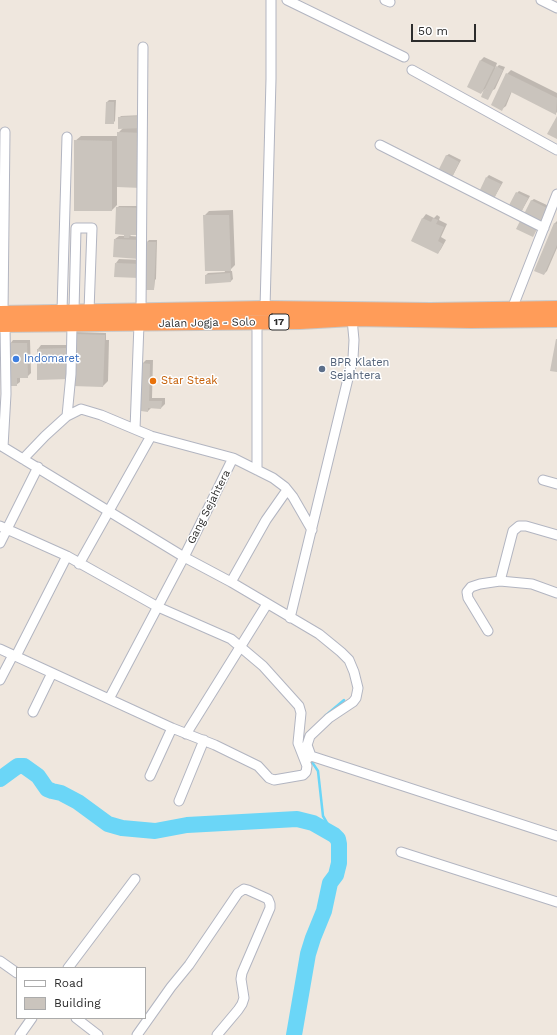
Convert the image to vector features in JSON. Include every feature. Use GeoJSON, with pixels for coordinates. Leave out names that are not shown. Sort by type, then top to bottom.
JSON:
{"type":"FeatureCollection","features":[{"type":"Feature","properties":{"kind":"highway","name":"Jalan Jogja - Solo"},"geometry":{"type":"LineString","coordinates":[[69,316],[89,311],[140,317],[265,308],[422,310],[557,308]]}},
{"type":"Feature","properties":{"kind":"highway","name":"Jalan Jogja - Solo"},"geometry":{"type":"LineString","coordinates":[[2,319],[69,316],[140,317],[257,322],[352,319],[463,321],[557,320]]}},
{"type":"Feature","properties":{"kind":"street"},"geometry":{"type":"LineString","coordinates":[[265,308],[271,79],[271,0]]}},
{"type":"Feature","properties":{"kind":"street"},"geometry":{"type":"LineString","coordinates":[[287,0],[404,57]]}},
{"type":"Feature","properties":{"kind":"street"},"geometry":{"type":"LineString","coordinates":[[541,0],[557,8]]}},
{"type":"Feature","properties":{"kind":"street"},"geometry":{"type":"LineString","coordinates":[[135,429],[140,317],[143,47]]}},
{"type":"Feature","properties":{"kind":"street"},"geometry":{"type":"LineString","coordinates":[[412,70],[557,150]]}},
{"type":"Feature","properties":{"kind":"street"},"geometry":{"type":"LineString","coordinates":[[0,649],[172,728],[204,740],[258,766],[269,778],[274,780],[303,775],[306,772],[309,753],[307,745],[310,736],[329,718],[353,702],[356,698],[358,688],[349,660],[320,634],[290,618],[231,582],[184,557],[2,446],[6,394],[2,319],[5,132]]}},
{"type":"Feature","properties":{"kind":"street"},"geometry":{"type":"LineString","coordinates":[[66,137],[71,374],[67,416]]}},
{"type":"Feature","properties":{"kind":"street"},"geometry":{"type":"LineString","coordinates":[[380,145],[544,228]]}},
{"type":"Feature","properties":{"kind":"street"},"geometry":{"type":"LineString","coordinates":[[512,309],[557,194]]}},
{"type":"Feature","properties":{"kind":"street"},"geometry":{"type":"LineString","coordinates":[[69,316],[76,228],[92,228],[89,311]]}},
{"type":"Feature","properties":{"kind":"street"},"geometry":{"type":"LineString","coordinates":[[290,618],[353,358],[354,340],[352,319]]}},
{"type":"Feature","properties":{"kind":"street"},"geometry":{"type":"LineString","coordinates":[[257,322],[257,470]]}},
{"type":"Feature","properties":{"kind":"street"},"geometry":{"type":"LineString","coordinates":[[23,459],[67,416],[81,409],[151,436],[233,458],[257,470],[272,478],[287,490],[293,497],[312,530]]}},
{"type":"Feature","properties":{"kind":"street"},"geometry":{"type":"LineString","coordinates":[[79,564],[151,436]]}},
{"type":"Feature","properties":{"kind":"street","name":"Gang Sejahtera"},"geometry":{"type":"LineString","coordinates":[[108,699],[184,557],[233,458]]}},
{"type":"Feature","properties":{"kind":"street"},"geometry":{"type":"LineString","coordinates":[[0,543],[3,528],[38,468]]}},
{"type":"Feature","properties":{"kind":"street"},"geometry":{"type":"LineString","coordinates":[[543,480],[557,484]]}},
{"type":"Feature","properties":{"kind":"street"},"geometry":{"type":"LineString","coordinates":[[231,582],[266,520],[287,490]]}},
{"type":"Feature","properties":{"kind":"street"},"geometry":{"type":"LineString","coordinates":[[500,581],[512,531],[519,526],[526,526],[557,535]]}},
{"type":"Feature","properties":{"kind":"street"},"geometry":{"type":"LineString","coordinates":[[3,528],[67,556],[158,607],[231,639],[263,666],[298,706],[301,713],[298,743],[308,758],[557,836]]}},
{"type":"Feature","properties":{"kind":"street"},"geometry":{"type":"LineString","coordinates":[[0,680],[67,556]]}},
{"type":"Feature","properties":{"kind":"street"},"geometry":{"type":"LineString","coordinates":[[488,631],[468,598],[467,592],[471,587],[500,581],[532,584],[557,593]]}},
{"type":"Feature","properties":{"kind":"street"},"geometry":{"type":"LineString","coordinates":[[186,734],[267,604]]}},
{"type":"Feature","properties":{"kind":"street"},"geometry":{"type":"LineString","coordinates":[[33,712],[52,673]]}},
{"type":"Feature","properties":{"kind":"street"},"geometry":{"type":"LineString","coordinates":[[150,776],[172,728]]}},
{"type":"Feature","properties":{"kind":"street"},"geometry":{"type":"LineString","coordinates":[[179,801],[204,740]]}},
{"type":"Feature","properties":{"kind":"street"},"geometry":{"type":"LineString","coordinates":[[401,852],[557,902]]}},
{"type":"Feature","properties":{"kind":"street"},"geometry":{"type":"LineString","coordinates":[[69,967],[134,879]]}},
{"type":"Feature","properties":{"kind":"street"},"geometry":{"type":"LineString","coordinates":[[137,1035],[170,987],[189,966],[238,893],[244,889],[268,899],[270,908],[242,972],[241,979],[244,998],[242,1004],[217,1035]]}},
{"type":"Feature","properties":{"kind":"street"},"geometry":{"type":"LineString","coordinates":[[0,961],[16,972]]}},
{"type":"Feature","properties":{"kind":"street"},"geometry":{"type":"LineString","coordinates":[[20,1035],[31,1019]]}},
{"type":"Feature","properties":{"kind":"street"},"geometry":{"type":"LineString","coordinates":[[77,1019],[98,1035]]}},
{"type":"Feature","properties":{"kind":"building"},"geometry":{"type":"Polygon","coordinates":[[[480,60],[494,67],[481,94],[467,87],[480,60]]]}},
{"type":"Feature","properties":{"kind":"building"},"geometry":{"type":"Polygon","coordinates":[[[496,66],[503,70],[488,100],[481,97],[484,89],[489,91],[485,89],[496,66]]]}},
{"type":"Feature","properties":{"kind":"building"},"geometry":{"type":"Polygon","coordinates":[[[506,73],[557,98],[556,115],[511,92],[502,111],[491,105],[506,73]]]}},
{"type":"Feature","properties":{"kind":"building"},"geometry":{"type":"Polygon","coordinates":[[[106,102],[114,102],[114,124],[105,124],[106,102]]]}},
{"type":"Feature","properties":{"kind":"building"},"geometry":{"type":"Polygon","coordinates":[[[141,116],[141,128],[118,129],[118,117],[141,116]]]}},
{"type":"Feature","properties":{"kind":"building"},"geometry":{"type":"Polygon","coordinates":[[[557,116],[557,139],[547,134],[557,116]]]}},
{"type":"Feature","properties":{"kind":"building"},"geometry":{"type":"Polygon","coordinates":[[[117,132],[142,133],[141,188],[117,187],[117,132]]]}},
{"type":"Feature","properties":{"kind":"building"},"geometry":{"type":"Polygon","coordinates":[[[74,140],[112,141],[112,211],[74,211],[74,140]]]}},
{"type":"Feature","properties":{"kind":"building"},"geometry":{"type":"Polygon","coordinates":[[[446,155],[459,162],[451,180],[437,173],[446,155]]]}},
{"type":"Feature","properties":{"kind":"building"},"geometry":{"type":"Polygon","coordinates":[[[486,177],[501,184],[494,199],[479,192],[486,177]]]}},
{"type":"Feature","properties":{"kind":"building"},"geometry":{"type":"Polygon","coordinates":[[[516,192],[528,198],[521,213],[508,207],[516,192]]]}},
{"type":"Feature","properties":{"kind":"building"},"geometry":{"type":"Polygon","coordinates":[[[531,200],[547,208],[541,222],[524,214],[531,200]]]}},
{"type":"Feature","properties":{"kind":"building"},"geometry":{"type":"Polygon","coordinates":[[[116,207],[141,208],[140,235],[130,235],[129,238],[124,238],[124,235],[115,234],[116,207]]]}},
{"type":"Feature","properties":{"kind":"building"},"geometry":{"type":"Polygon","coordinates":[[[203,215],[229,215],[231,271],[205,271],[203,215]]]}},
{"type":"Feature","properties":{"kind":"building"},"geometry":{"type":"Polygon","coordinates":[[[422,218],[431,222],[433,218],[438,220],[436,224],[444,227],[438,241],[443,244],[438,254],[411,241],[422,218]]]}},
{"type":"Feature","properties":{"kind":"building"},"geometry":{"type":"Polygon","coordinates":[[[521,219],[538,227],[533,237],[516,229],[521,219]]]}},
{"type":"Feature","properties":{"kind":"building"},"geometry":{"type":"Polygon","coordinates":[[[554,223],[557,224],[557,245],[544,275],[534,271],[554,223]]]}},
{"type":"Feature","properties":{"kind":"building"},"geometry":{"type":"Polygon","coordinates":[[[114,239],[140,240],[139,259],[113,257],[114,239]]]}},
{"type":"Feature","properties":{"kind":"building"},"geometry":{"type":"Polygon","coordinates":[[[146,242],[156,242],[154,290],[145,290],[146,242]]]}},
{"type":"Feature","properties":{"kind":"building"},"geometry":{"type":"Polygon","coordinates":[[[115,263],[139,264],[139,278],[114,277],[115,263]]]}},
{"type":"Feature","properties":{"kind":"building"},"geometry":{"type":"Polygon","coordinates":[[[230,273],[231,282],[205,284],[205,275],[230,273]]]}},
{"type":"Feature","properties":{"kind":"building"},"geometry":{"type":"Polygon","coordinates":[[[74,334],[105,335],[103,387],[72,386],[74,334]]]}},
{"type":"Feature","properties":{"kind":"building"},"geometry":{"type":"Polygon","coordinates":[[[557,339],[557,372],[550,371],[557,339]]]}},
{"type":"Feature","properties":{"kind":"building"},"geometry":{"type":"Polygon","coordinates":[[[9,343],[27,343],[28,378],[17,378],[17,386],[9,386],[9,343]]]}},
{"type":"Feature","properties":{"kind":"building"},"geometry":{"type":"Polygon","coordinates":[[[69,348],[69,379],[37,380],[37,349],[69,348]]]}},
{"type":"Feature","properties":{"kind":"building"},"geometry":{"type":"Polygon","coordinates":[[[141,363],[150,364],[149,401],[162,401],[161,409],[148,408],[148,412],[141,411],[141,363]]]}},
{"type":"Feature","properties":{"kind":"waterway"},"geometry":{"type":"LineString","coordinates":[[325,716],[344,700]]}},
{"type":"Feature","properties":{"kind":"waterway"},"geometry":{"type":"LineString","coordinates":[[303,746],[303,741],[306,736]]}},
{"type":"Feature","properties":{"kind":"waterway"},"geometry":{"type":"LineString","coordinates":[[310,759],[318,771],[323,816],[334,835]]}},
{"type":"Feature","properties":{"kind":"waterway"},"geometry":{"type":"LineString","coordinates":[[0,779],[18,766],[24,766],[38,776],[47,789],[61,793],[78,802],[108,824],[122,828],[155,831],[187,825],[297,819],[313,823],[334,835],[338,839],[339,844],[339,863],[336,875],[330,883],[324,911],[308,954],[294,1035]]}},
{"type":"Feature","properties":{"kind":"place","name":"Indomaret"},"geometry":{"type":"Point","coordinates":[16,359]}},
{"type":"Feature","properties":{"kind":"place","name":"BPR Klaten Sejahtera"},"geometry":{"type":"Point","coordinates":[322,369]}},
{"type":"Feature","properties":{"kind":"place","name":"Star Steak"},"geometry":{"type":"Point","coordinates":[153,381]}}]}
